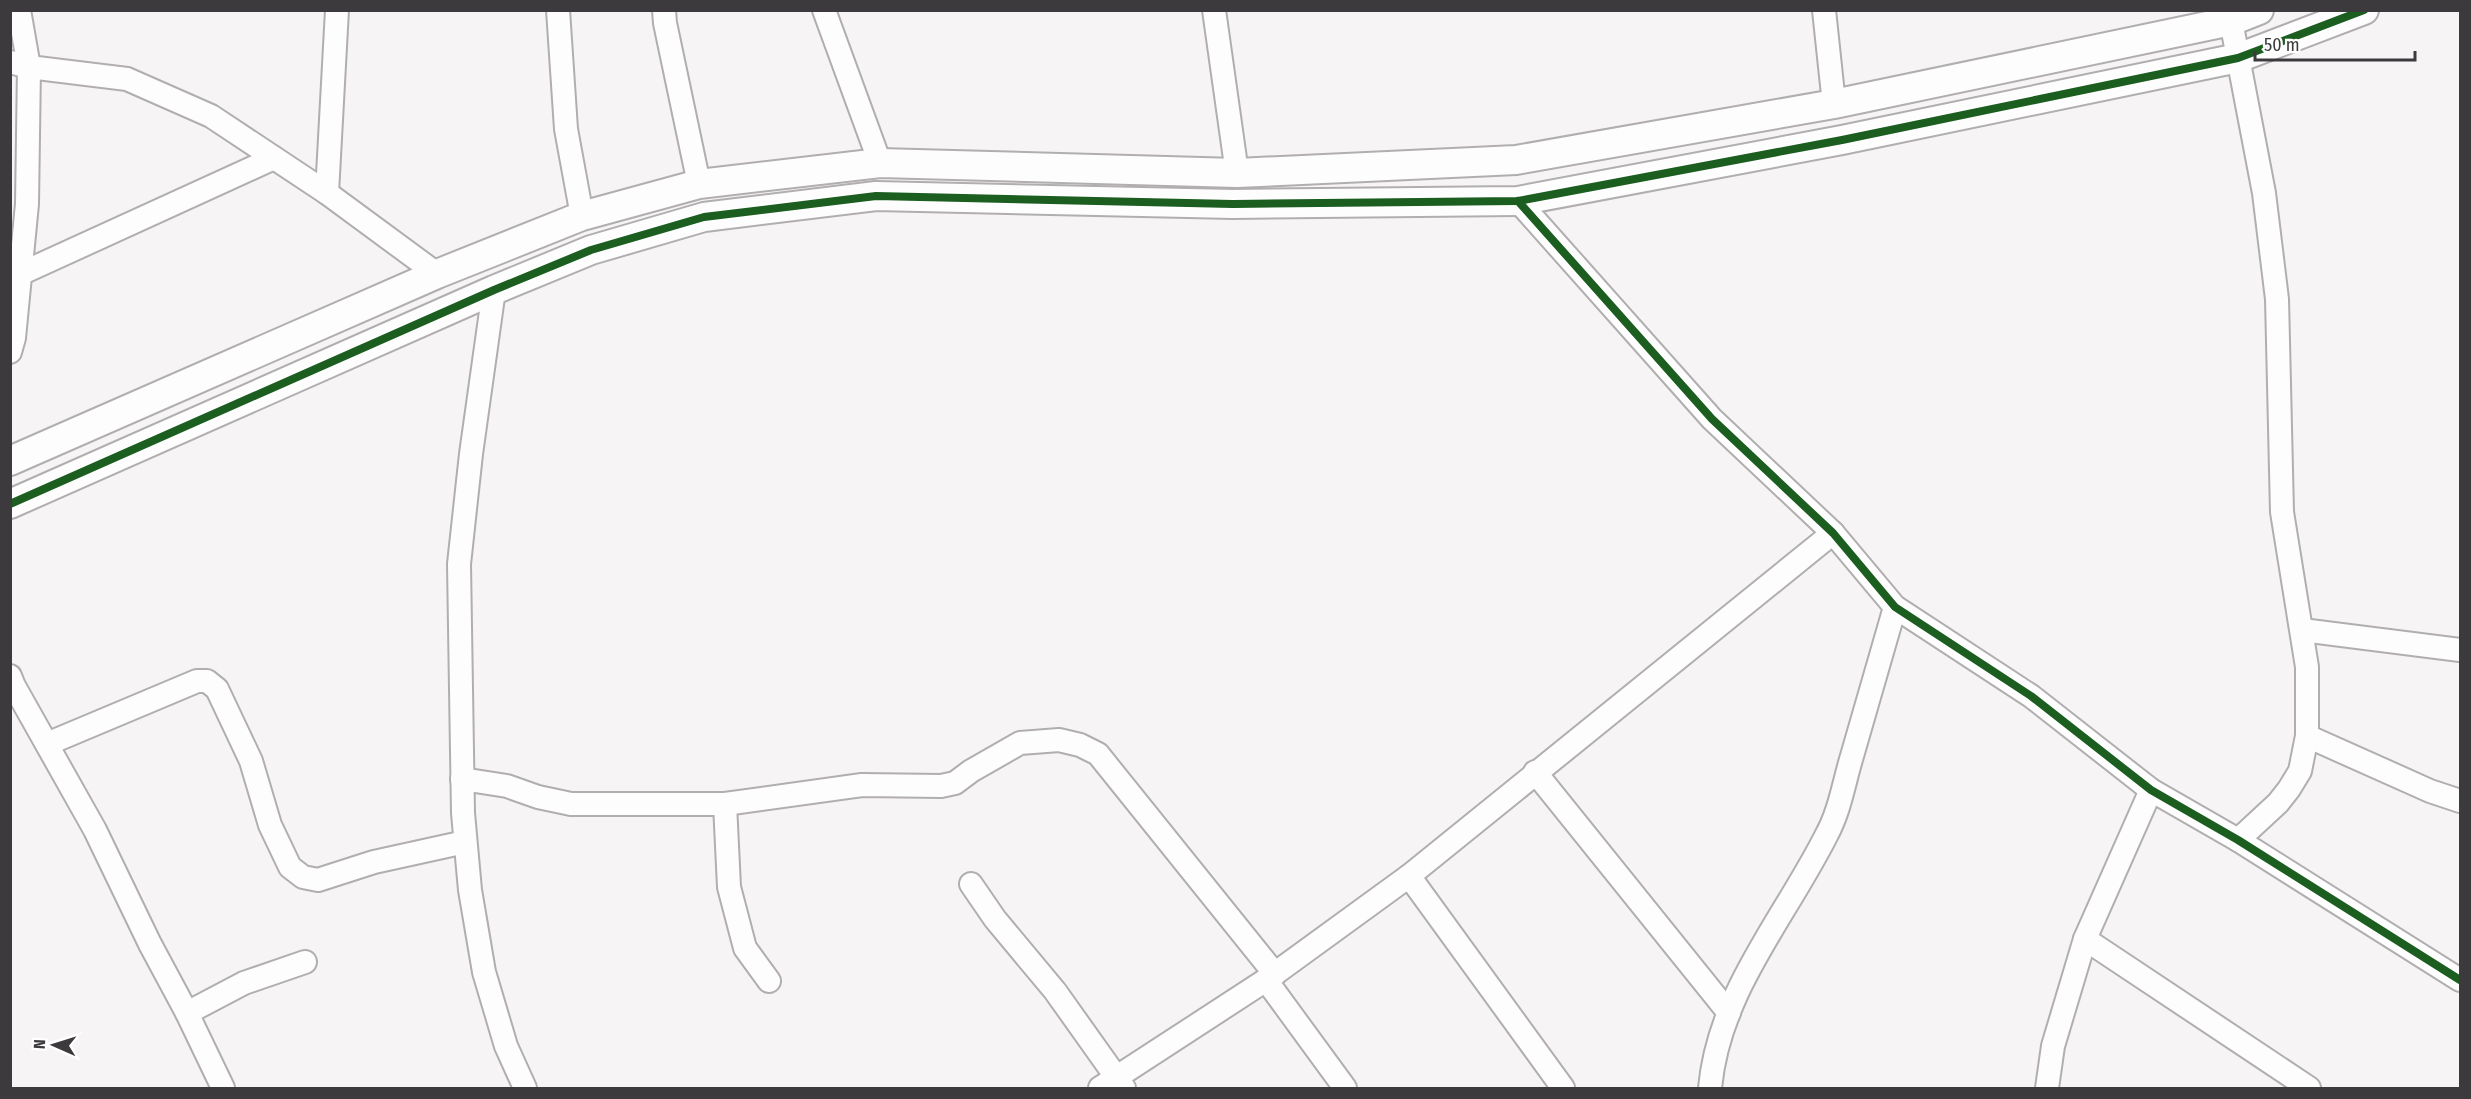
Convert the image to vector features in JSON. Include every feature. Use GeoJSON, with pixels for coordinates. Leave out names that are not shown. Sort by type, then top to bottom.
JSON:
{"type":"FeatureCollection","features":[{"type":"Feature","properties":{"kind":"street"},"geometry":{"type":"LineString","coordinates":[[10,352],[14,338],[27,204],[19,10]]}},
{"type":"Feature","properties":{"kind":"street"},"geometry":{"type":"LineString","coordinates":[[327,193],[337,10]]}},
{"type":"Feature","properties":{"kind":"street"},"geometry":{"type":"LineString","coordinates":[[558,10],[566,129],[582,216]]}},
{"type":"Feature","properties":{"kind":"street"},"geometry":{"type":"LineString","coordinates":[[664,10],[681,105],[699,184]]}},
{"type":"Feature","properties":{"kind":"street"},"geometry":{"type":"LineString","coordinates":[[824,10],[880,163]]}},
{"type":"Feature","properties":{"kind":"street"},"geometry":{"type":"LineString","coordinates":[[1214,10],[1237,173]]}},
{"type":"Feature","properties":{"kind":"street"},"geometry":{"type":"LineString","coordinates":[[1824,10],[1834,104]]}},
{"type":"Feature","properties":{"kind":"street"},"geometry":{"type":"LineString","coordinates":[[10,461],[437,274],[582,216],[699,184],[880,163],[1237,173],[1516,160],[1834,104],[2259,10]]}},
{"type":"Feature","properties":{"kind":"street"},"geometry":{"type":"LineString","coordinates":[[10,504],[494,290],[591,250],[704,217],[876,196],[1233,204],[1518,201],[1842,140],[2238,58],[2364,10]]}},
{"type":"Feature","properties":{"kind":"street"},"geometry":{"type":"LineString","coordinates":[[2229,16],[2264,193],[2277,299],[2278,438],[2282,512],[2307,667],[2307,736],[2300,771],[2278,803],[2238,840]]}},
{"type":"Feature","properties":{"kind":"street"},"geometry":{"type":"LineString","coordinates":[[20,65],[127,79],[211,116],[327,193],[437,274]]}},
{"type":"Feature","properties":{"kind":"street"},"geometry":{"type":"LineString","coordinates":[[20,274],[274,158]]}},
{"type":"Feature","properties":{"kind":"street"},"geometry":{"type":"LineString","coordinates":[[1518,201],[1712,419],[1833,533],[1895,607],[2031,696],[2151,790],[2238,840],[2460,980]]}},
{"type":"Feature","properties":{"kind":"street"},"geometry":{"type":"LineString","coordinates":[[494,290],[471,454],[459,564],[462,779],[470,890],[484,972],[506,1046],[525,1089]]}},
{"type":"Feature","properties":{"kind":"street"},"geometry":{"type":"LineString","coordinates":[[971,884],[994,919],[1055,991],[1113,1085],[1270,977],[1409,876],[1534,772],[1833,533]]}},
{"type":"Feature","properties":{"kind":"street"},"geometry":{"type":"LineString","coordinates":[[1710,1089],[1718,1047],[1748,967],[1828,833],[1841,798],[1895,607]]}},
{"type":"Feature","properties":{"kind":"street"},"geometry":{"type":"LineString","coordinates":[[2302,630],[2460,650]]}},
{"type":"Feature","properties":{"kind":"street"},"geometry":{"type":"LineString","coordinates":[[10,711],[12,681]]}},
{"type":"Feature","properties":{"kind":"street"},"geometry":{"type":"LineString","coordinates":[[12,681],[95,830],[223,1089]]}},
{"type":"Feature","properties":{"kind":"street"},"geometry":{"type":"LineString","coordinates":[[47,744],[197,681],[207,681],[217,689],[251,761],[270,825],[285,857],[290,867],[303,877],[318,880],[374,862],[465,842]]}},
{"type":"Feature","properties":{"kind":"street"},"geometry":{"type":"LineString","coordinates":[[2307,736],[2430,791],[2460,801]]}},
{"type":"Feature","properties":{"kind":"street"},"geometry":{"type":"LineString","coordinates":[[462,779],[507,786],[538,797],[571,804],[725,804],[862,785],[941,786],[955,783],[1020,742],[1059,740],[1080,745],[1098,754],[1270,977],[1345,1089]]}},
{"type":"Feature","properties":{"kind":"street"},"geometry":{"type":"LineString","coordinates":[[1534,772],[1729,1013]]}},
{"type":"Feature","properties":{"kind":"street"},"geometry":{"type":"LineString","coordinates":[[2047,1089],[2053,1046],[2085,939],[2151,790]]}},
{"type":"Feature","properties":{"kind":"street"},"geometry":{"type":"LineString","coordinates":[[725,804],[729,887],[745,948],[769,981]]}},
{"type":"Feature","properties":{"kind":"street"},"geometry":{"type":"LineString","coordinates":[[1409,876],[1563,1089]]}},
{"type":"Feature","properties":{"kind":"street"},"geometry":{"type":"LineString","coordinates":[[2085,939],[2309,1089]]}},
{"type":"Feature","properties":{"kind":"street"},"geometry":{"type":"LineString","coordinates":[[187,1013],[244,983],[305,962]]}},
{"type":"Feature","properties":{"kind":"cycle path"},"geometry":{"type":"LineString","coordinates":[[10,504],[494,290],[591,250],[704,217],[876,196],[1233,204],[1518,201],[1842,140],[2238,58],[2364,10]]}},
{"type":"Feature","properties":{"kind":"cycle path"},"geometry":{"type":"LineString","coordinates":[[1518,201],[1712,419],[1833,533],[1895,607],[2031,696],[2151,790],[2238,840],[2460,980]]}}]}
